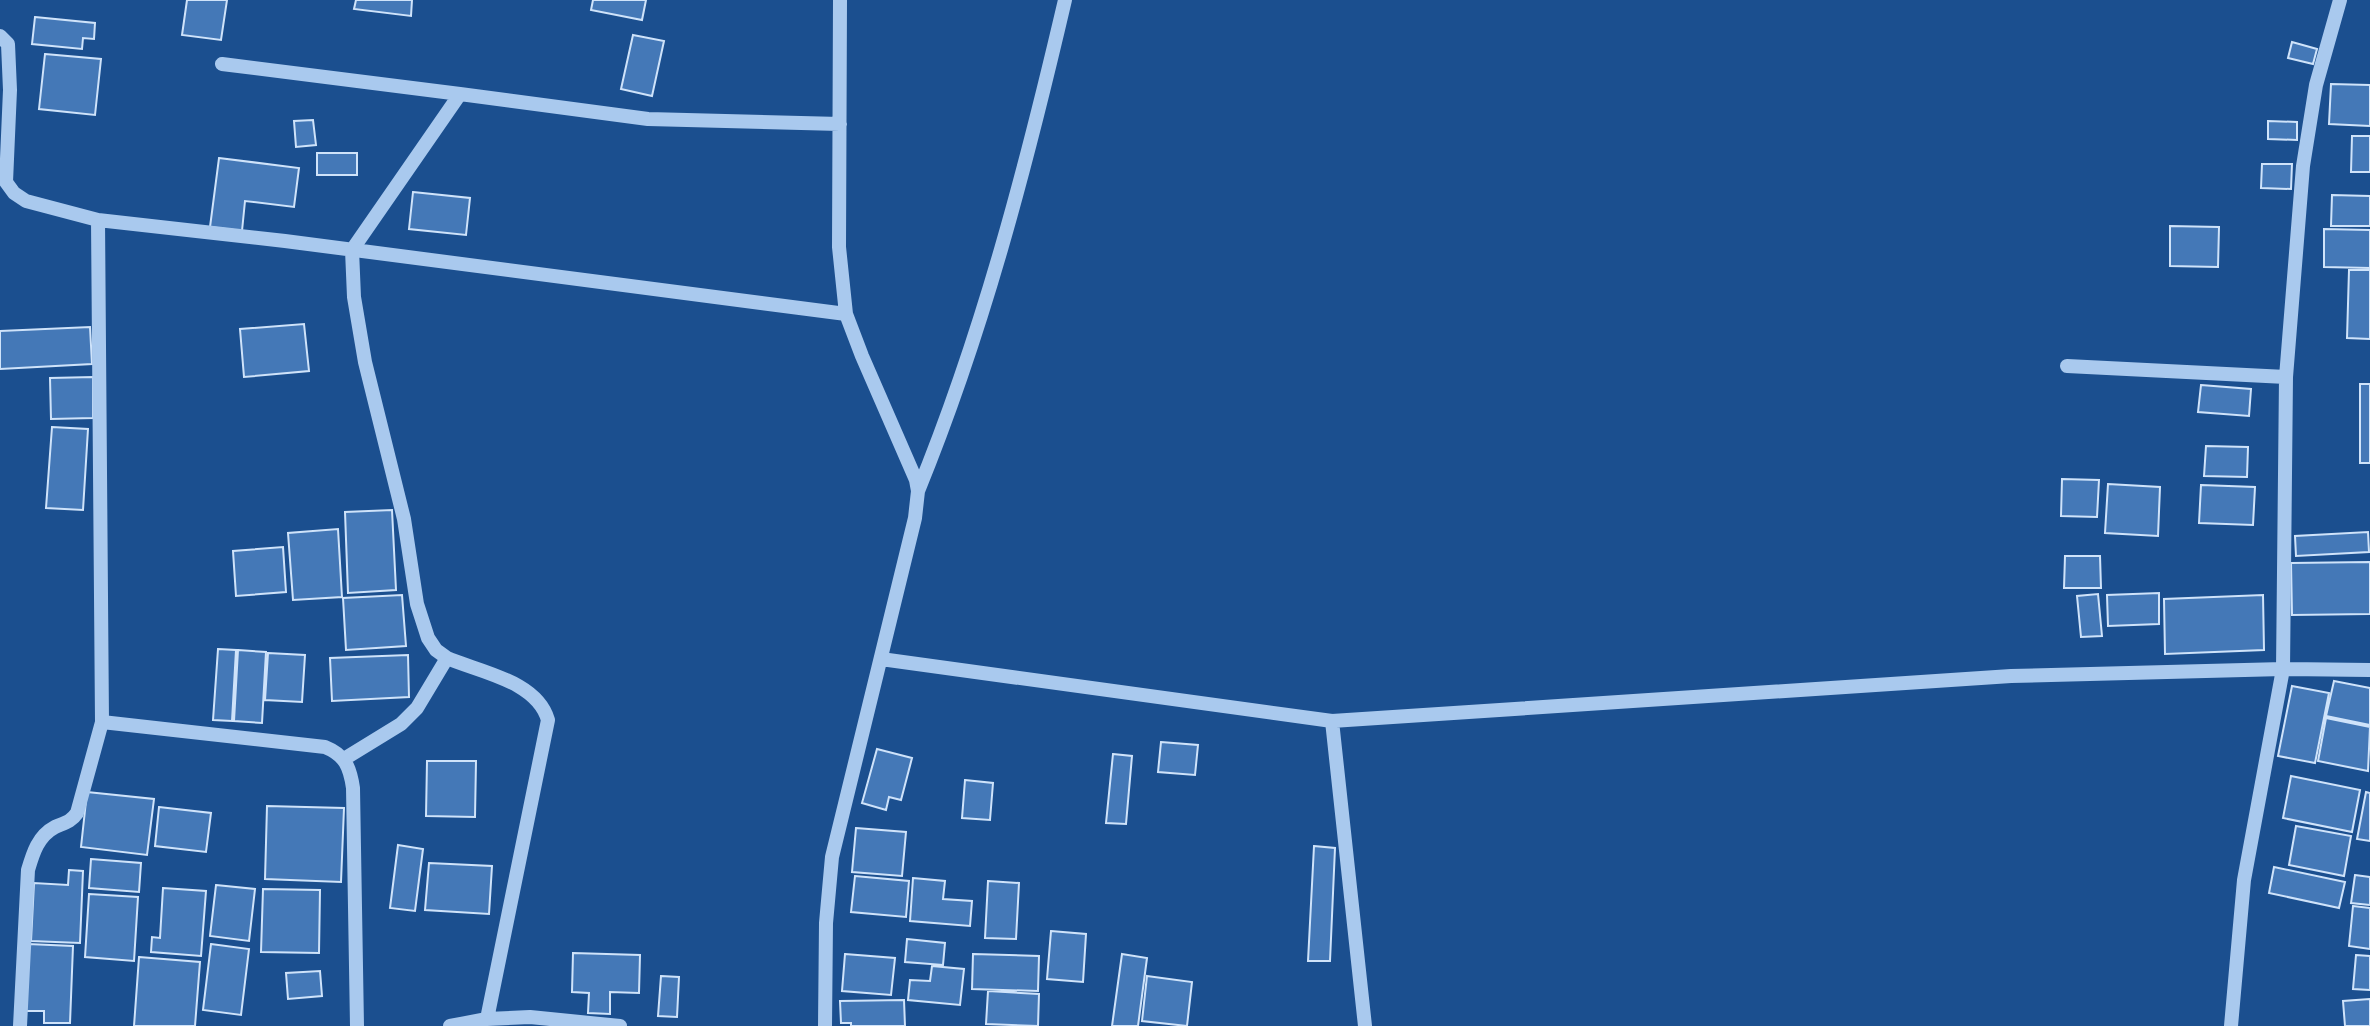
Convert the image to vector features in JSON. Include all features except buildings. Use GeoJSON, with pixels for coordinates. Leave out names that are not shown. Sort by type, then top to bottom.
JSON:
{"type":"FeatureCollection","features":[{"type":"Feature","properties":{"kind":"street"},"geometry":{"type":"LineString","coordinates":[[840,0],[839,247],[846,314],[901,442],[918,491]]}},
{"type":"Feature","properties":{"kind":"street"},"geometry":{"type":"LineString","coordinates":[[825,1026],[826,923],[832,857],[915,518],[918,491],[951,410],[986,306],[1065,0]]}},
{"type":"Feature","properties":{"kind":"street"},"geometry":{"type":"LineString","coordinates":[[2231,1026],[2244,880],[2283,669],[2286,377],[2303,166],[2316,85],[2340,0]]}},
{"type":"Feature","properties":{"kind":"street"},"geometry":{"type":"LineString","coordinates":[[0,36],[8,44],[10,90],[6,182],[14,193],[26,201],[98,220],[846,314]]}},
{"type":"Feature","properties":{"kind":"street"},"geometry":{"type":"LineString","coordinates":[[222,64],[648,119],[840,124]]}},
{"type":"Feature","properties":{"kind":"street"},"geometry":{"type":"LineString","coordinates":[[460,94],[352,250],[360,338],[404,519],[417,604],[428,638],[436,650],[447,658],[529,692],[545,710],[548,720],[487,1019]]}},
{"type":"Feature","properties":{"kind":"street"},"geometry":{"type":"LineString","coordinates":[[20,1026],[30,862],[46,832],[72,820],[77,813],[102,722],[98,220]]}},
{"type":"Feature","properties":{"kind":"street"},"geometry":{"type":"LineString","coordinates":[[2067,366],[2286,377]]}},
{"type":"Feature","properties":{"kind":"street"},"geometry":{"type":"LineString","coordinates":[[344,759],[378,740],[409,716],[447,658]]}},
{"type":"Feature","properties":{"kind":"street"},"geometry":{"type":"LineString","coordinates":[[881,659],[1332,721],[2011,676],[2283,669],[2370,670]]}},
{"type":"Feature","properties":{"kind":"street"},"geometry":{"type":"LineString","coordinates":[[1332,721],[1365,1026]]}},
{"type":"Feature","properties":{"kind":"street"},"geometry":{"type":"LineString","coordinates":[[102,722],[325,747],[344,759],[353,788],[357,1026]]}},
{"type":"Feature","properties":{"kind":"street"},"geometry":{"type":"LineString","coordinates":[[450,1026],[487,1019],[530,1017],[620,1026]]}}]}
